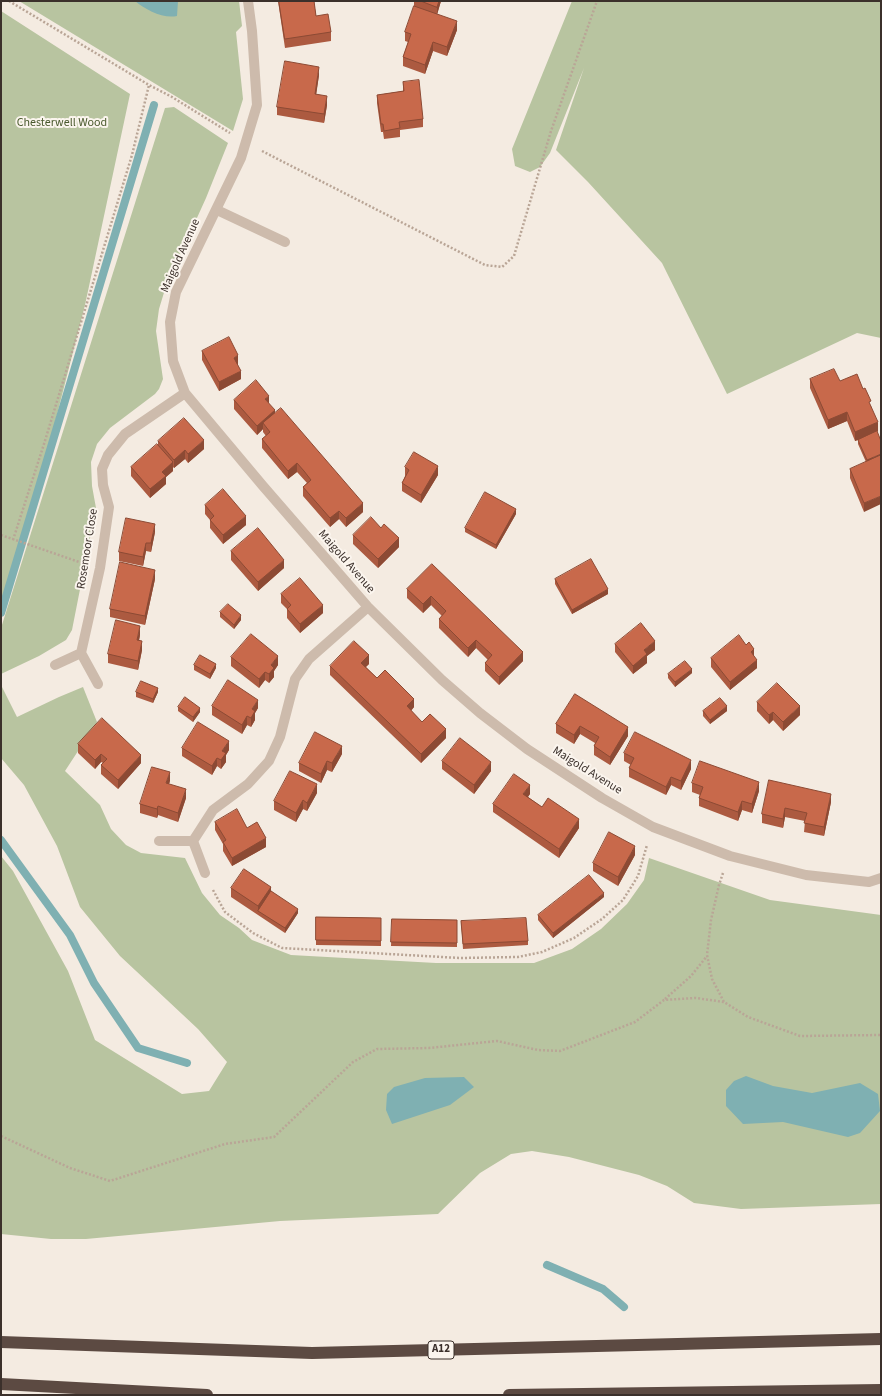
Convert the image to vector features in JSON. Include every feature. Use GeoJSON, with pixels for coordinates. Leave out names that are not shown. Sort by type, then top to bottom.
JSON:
{"type":"FeatureCollection","features":[{"type":"Feature","properties":{"kind":"highway","name":"A12"},"geometry":{"type":"LineString","coordinates":[[1,1342],[312,1353],[881,1339]]}},
{"type":"Feature","properties":{"kind":"highway"},"geometry":{"type":"LineString","coordinates":[[1,1384],[207,1395]]}},
{"type":"Feature","properties":{"kind":"highway"},"geometry":{"type":"LineString","coordinates":[[509,1395],[881,1390]]}},
{"type":"Feature","properties":{"kind":"street","name":"Maigold Avenue"},"geometry":{"type":"LineString","coordinates":[[248,1],[252,31],[257,105],[241,158],[176,292],[170,322],[173,362],[185,393],[368,607],[442,680],[480,713],[527,748],[602,798],[654,827],[730,856],[806,875],[870,882],[881,878]]}},
{"type":"Feature","properties":{"kind":"street"},"geometry":{"type":"LineString","coordinates":[[217,210],[285,242]]}},
{"type":"Feature","properties":{"kind":"street","name":"Rosemoor Close"},"geometry":{"type":"LineString","coordinates":[[81,653],[100,568],[108,507],[103,485],[102,469],[108,455],[125,434],[185,393]]}},
{"type":"Feature","properties":{"kind":"street"},"geometry":{"type":"LineString","coordinates":[[193,842],[213,810],[248,784],[269,761],[280,737],[295,679],[309,659],[368,607]]}},
{"type":"Feature","properties":{"kind":"street"},"geometry":{"type":"LineString","coordinates":[[55,665],[81,653],[98,684]]}},
{"type":"Feature","properties":{"kind":"street"},"geometry":{"type":"LineString","coordinates":[[159,841],[193,842]]}},
{"type":"Feature","properties":{"kind":"street"},"geometry":{"type":"LineString","coordinates":[[193,842],[205,873]]}},
{"type":"Feature","properties":{"kind":"path"},"geometry":{"type":"LineString","coordinates":[[10,1],[245,142],[486,265],[502,267],[514,256],[551,131],[597,1]]}},
{"type":"Feature","properties":{"kind":"path"},"geometry":{"type":"LineString","coordinates":[[14,540],[132,155],[149,85]]}},
{"type":"Feature","properties":{"kind":"path"},"geometry":{"type":"LineString","coordinates":[[1,535],[39,549],[100,568]]}},
{"type":"Feature","properties":{"kind":"path"},"geometry":{"type":"LineString","coordinates":[[205,873],[225,912],[253,932],[282,948],[460,958],[518,956],[542,952],[574,938],[602,919],[623,900],[638,876],[654,827]]}},
{"type":"Feature","properties":{"kind":"path"},"geometry":{"type":"LineString","coordinates":[[724,1002],[712,979],[707,955],[711,920],[719,885],[730,856]]}},
{"type":"Feature","properties":{"kind":"path"},"geometry":{"type":"LineString","coordinates":[[1,1136],[70,1168],[110,1181],[225,1144],[274,1137],[353,1062],[377,1050],[429,1048],[496,1041],[538,1050],[560,1051],[635,1022],[664,1000],[691,976],[707,955]]}},
{"type":"Feature","properties":{"kind":"path"},"geometry":{"type":"LineString","coordinates":[[664,1000],[696,998],[724,1002],[748,1017],[800,1036],[881,1035]]}},
{"type":"Feature","properties":{"kind":"green space"},"geometry":{"type":"Polygon","coordinates":[[[19,1],[239,1],[242,26],[236,32],[243,99],[233,131],[19,1]]]}},
{"type":"Feature","properties":{"kind":"green space"},"geometry":{"type":"Polygon","coordinates":[[[572,1],[881,1],[881,338],[857,333],[727,394],[662,263],[588,182],[556,150],[584,68],[550,153],[540,167],[530,172],[515,166],[512,149],[572,1]]]}},
{"type":"Feature","properties":{"kind":"green space","name":"Chesterwell Wood"},"geometry":{"type":"Polygon","coordinates":[[[1,11],[130,94],[85,305],[39,485],[1,613],[1,11]]]}},
{"type":"Feature","properties":{"kind":"green space"},"geometry":{"type":"Polygon","coordinates":[[[174,107],[228,143],[206,198],[166,286],[159,309],[156,331],[163,379],[155,394],[110,428],[97,444],[91,462],[92,486],[96,508],[72,630],[66,640],[39,656],[1,674],[1,628],[165,108],[174,107]]]}},
{"type":"Feature","properties":{"kind":"green space"},"geometry":{"type":"Polygon","coordinates":[[[1,685],[17,717],[83,687],[97,722],[65,771],[100,805],[111,829],[126,845],[141,853],[185,858],[202,893],[220,915],[239,928],[252,940],[291,955],[436,963],[534,963],[572,949],[601,929],[627,904],[644,880],[649,858],[770,900],[881,915],[881,1204],[741,1209],[694,1203],[667,1186],[639,1175],[569,1157],[532,1151],[511,1154],[480,1173],[438,1214],[280,1221],[86,1239],[51,1239],[1,1234],[1,856],[13,871],[68,971],[95,1040],[182,1094],[209,1091],[227,1062],[198,1029],[120,956],[80,907],[57,846],[24,785],[1,758],[1,685]]]}},
{"type":"Feature","properties":{"kind":"water"},"geometry":{"type":"Polygon","coordinates":[[[135,1],[178,1],[177,16],[172,17],[160,15],[144,8],[135,1]]]}},
{"type":"Feature","properties":{"kind":"water"},"geometry":{"type":"Polygon","coordinates":[[[746,1076],[773,1086],[812,1093],[860,1083],[878,1094],[880,1111],[860,1133],[848,1137],[783,1122],[743,1124],[726,1106],[726,1090],[734,1081],[746,1076]]]}},
{"type":"Feature","properties":{"kind":"water"},"geometry":{"type":"Polygon","coordinates":[[[464,1077],[474,1087],[450,1105],[392,1124],[386,1110],[387,1094],[394,1087],[425,1078],[464,1077]]]}},
{"type":"Feature","properties":{"kind":"building"},"geometry":{"type":"Polygon","coordinates":[[[279,1],[314,1],[316,16],[328,14],[331,32],[285,39],[279,1]]]}},
{"type":"Feature","properties":{"kind":"building"},"geometry":{"type":"Polygon","coordinates":[[[421,1],[439,1],[437,7],[421,1]]]}},
{"type":"Feature","properties":{"kind":"building"},"geometry":{"type":"Polygon","coordinates":[[[414,6],[457,21],[447,47],[433,42],[425,65],[403,57],[411,34],[405,32],[414,6]]]}},
{"type":"Feature","properties":{"kind":"building"},"geometry":{"type":"Polygon","coordinates":[[[285,61],[319,67],[315,94],[327,96],[324,114],[277,107],[285,61]]]}},
{"type":"Feature","properties":{"kind":"building"},"geometry":{"type":"Polygon","coordinates":[[[419,80],[423,119],[399,122],[400,128],[384,131],[383,124],[381,124],[377,95],[404,91],[403,82],[419,80]]]}},
{"type":"Feature","properties":{"kind":"building"},"geometry":{"type":"Polygon","coordinates":[[[229,337],[238,355],[234,358],[241,371],[219,382],[202,351],[229,337]]]}},
{"type":"Feature","properties":{"kind":"building"},"geometry":{"type":"Polygon","coordinates":[[[834,369],[840,381],[857,374],[863,389],[865,388],[871,401],[869,402],[878,422],[855,432],[847,412],[828,420],[810,379],[834,369]]]}},
{"type":"Feature","properties":{"kind":"building"},"geometry":{"type":"Polygon","coordinates":[[[256,380],[269,396],[265,399],[275,410],[257,426],[234,400],[256,380]]]}},
{"type":"Feature","properties":{"kind":"building"},"geometry":{"type":"Polygon","coordinates":[[[281,408],[363,503],[346,518],[339,511],[330,518],[303,487],[311,480],[304,471],[297,463],[288,471],[262,439],[270,432],[263,423],[281,408]]]}},
{"type":"Feature","properties":{"kind":"building"},"geometry":{"type":"Polygon","coordinates":[[[184,418],[204,440],[188,454],[185,450],[174,460],[158,441],[184,418]]]}},
{"type":"Feature","properties":{"kind":"building"},"geometry":{"type":"Polygon","coordinates":[[[877,431],[881,441],[881,454],[867,460],[858,440],[877,431]]]}},
{"type":"Feature","properties":{"kind":"building"},"geometry":{"type":"Polygon","coordinates":[[[157,444],[173,462],[162,472],[166,476],[150,489],[131,467],[157,444]]]}},
{"type":"Feature","properties":{"kind":"building"},"geometry":{"type":"Polygon","coordinates":[[[414,452],[438,466],[421,495],[402,483],[409,470],[405,467],[414,452]]]}},
{"type":"Feature","properties":{"kind":"building"},"geometry":{"type":"Polygon","coordinates":[[[881,455],[881,496],[864,503],[850,469],[881,455]]]}},
{"type":"Feature","properties":{"kind":"building"},"geometry":{"type":"Polygon","coordinates":[[[223,489],[246,516],[223,535],[210,520],[214,516],[205,505],[223,489]]]}},
{"type":"Feature","properties":{"kind":"building"},"geometry":{"type":"Polygon","coordinates":[[[485,492],[516,509],[496,545],[465,528],[485,492]]]}},
{"type":"Feature","properties":{"kind":"building"},"geometry":{"type":"Polygon","coordinates":[[[371,517],[381,528],[384,524],[399,538],[378,559],[353,535],[371,517]]]}},
{"type":"Feature","properties":{"kind":"building"},"geometry":{"type":"Polygon","coordinates":[[[126,518],[155,524],[151,543],[146,543],[143,557],[119,552],[126,518]]]}},
{"type":"Feature","properties":{"kind":"building"},"geometry":{"type":"Polygon","coordinates":[[[258,528],[284,560],[258,582],[231,551],[258,528]]]}},
{"type":"Feature","properties":{"kind":"building"},"geometry":{"type":"Polygon","coordinates":[[[591,559],[608,589],[572,610],[555,579],[591,559]]]}},
{"type":"Feature","properties":{"kind":"building"},"geometry":{"type":"Polygon","coordinates":[[[120,562],[155,570],[145,616],[110,609],[120,562]]]}},
{"type":"Feature","properties":{"kind":"building"},"geometry":{"type":"Polygon","coordinates":[[[432,564],[523,652],[499,677],[485,663],[492,655],[476,640],[468,648],[439,619],[446,611],[431,596],[423,604],[407,589],[432,564]]]}},
{"type":"Feature","properties":{"kind":"building"},"geometry":{"type":"Polygon","coordinates":[[[300,578],[323,605],[300,624],[287,609],[291,605],[281,594],[300,578]]]}},
{"type":"Feature","properties":{"kind":"building"},"geometry":{"type":"Polygon","coordinates":[[[228,604],[241,615],[234,625],[220,612],[228,604]]]}},
{"type":"Feature","properties":{"kind":"building"},"geometry":{"type":"Polygon","coordinates":[[[116,620],[140,626],[137,640],[142,641],[138,661],[108,654],[116,620]]]}},
{"type":"Feature","properties":{"kind":"building"},"geometry":{"type":"Polygon","coordinates":[[[641,623],[655,641],[644,650],[647,654],[633,666],[615,644],[641,623]]]}},
{"type":"Feature","properties":{"kind":"building"},"geometry":{"type":"Polygon","coordinates":[[[251,634],[278,656],[271,665],[274,668],[269,674],[265,672],[259,679],[231,657],[251,634]]]}},
{"type":"Feature","properties":{"kind":"building"},"geometry":{"type":"Polygon","coordinates":[[[739,635],[746,645],[749,642],[754,649],[751,652],[757,660],[730,682],[711,658],[739,635]]]}},
{"type":"Feature","properties":{"kind":"building"},"geometry":{"type":"Polygon","coordinates":[[[354,641],[369,655],[361,663],[377,678],[385,670],[414,699],[407,706],[422,722],[430,714],[446,729],[421,754],[330,666],[354,641]]]}},
{"type":"Feature","properties":{"kind":"building"},"geometry":{"type":"Polygon","coordinates":[[[200,655],[216,664],[210,674],[194,665],[200,655]]]}},
{"type":"Feature","properties":{"kind":"building"},"geometry":{"type":"Polygon","coordinates":[[[685,661],[692,669],[675,682],[668,674],[685,661]]]}},
{"type":"Feature","properties":{"kind":"building"},"geometry":{"type":"Polygon","coordinates":[[[228,680],[258,700],[252,709],[255,711],[251,718],[247,716],[242,725],[212,706],[228,680]]]}},
{"type":"Feature","properties":{"kind":"building"},"geometry":{"type":"Polygon","coordinates":[[[141,681],[158,688],[153,699],[136,692],[141,681]]]}},
{"type":"Feature","properties":{"kind":"building"},"geometry":{"type":"Polygon","coordinates":[[[777,683],[800,706],[783,722],[773,712],[769,715],[757,702],[777,683]]]}},
{"type":"Feature","properties":{"kind":"building"},"geometry":{"type":"Polygon","coordinates":[[[575,694],[628,727],[610,757],[594,746],[599,737],[580,726],[574,735],[556,724],[575,694]]]}},
{"type":"Feature","properties":{"kind":"building"},"geometry":{"type":"Polygon","coordinates":[[[185,697],[200,708],[193,717],[178,707],[185,697]]]}},
{"type":"Feature","properties":{"kind":"building"},"geometry":{"type":"Polygon","coordinates":[[[720,698],[727,706],[710,720],[703,711],[720,698]]]}},
{"type":"Feature","properties":{"kind":"building"},"geometry":{"type":"Polygon","coordinates":[[[102,718],[141,755],[118,780],[101,765],[107,759],[101,754],[95,760],[78,744],[102,718]]]}},
{"type":"Feature","properties":{"kind":"building"},"geometry":{"type":"Polygon","coordinates":[[[198,722],[229,741],[222,751],[226,753],[221,760],[217,758],[212,766],[182,748],[198,722]]]}},
{"type":"Feature","properties":{"kind":"building"},"geometry":{"type":"Polygon","coordinates":[[[315,732],[342,746],[332,763],[327,761],[321,774],[299,763],[315,732]]]}},
{"type":"Feature","properties":{"kind":"building"},"geometry":{"type":"Polygon","coordinates":[[[635,732],[691,760],[681,781],[671,777],[666,787],[629,768],[634,758],[624,753],[635,732]]]}},
{"type":"Feature","properties":{"kind":"building"},"geometry":{"type":"Polygon","coordinates":[[[460,738],[491,762],[474,785],[442,761],[460,738]]]}},
{"type":"Feature","properties":{"kind":"building"},"geometry":{"type":"Polygon","coordinates":[[[700,761],[759,782],[752,804],[742,801],[738,812],[699,798],[703,787],[692,783],[700,761]]]}},
{"type":"Feature","properties":{"kind":"building"},"geometry":{"type":"Polygon","coordinates":[[[152,767],[170,772],[166,783],[186,789],[178,813],[158,806],[157,809],[140,804],[152,767]]]}},
{"type":"Feature","properties":{"kind":"building"},"geometry":{"type":"Polygon","coordinates":[[[290,771],[317,784],[307,803],[303,800],[296,813],[274,801],[290,771]]]}},
{"type":"Feature","properties":{"kind":"building"},"geometry":{"type":"Polygon","coordinates":[[[514,774],[530,785],[523,794],[542,807],[548,798],[579,819],[559,849],[493,804],[514,774]]]}},
{"type":"Feature","properties":{"kind":"building"},"geometry":{"type":"Polygon","coordinates":[[[769,780],[831,794],[824,827],[804,823],[807,813],[785,808],[783,819],[762,814],[769,780]]]}},
{"type":"Feature","properties":{"kind":"building"},"geometry":{"type":"Polygon","coordinates":[[[237,809],[247,828],[257,822],[266,838],[232,858],[223,842],[226,840],[215,822],[237,809]]]}},
{"type":"Feature","properties":{"kind":"building"},"geometry":{"type":"Polygon","coordinates":[[[609,832],[635,846],[618,877],[593,863],[609,832]]]}},
{"type":"Feature","properties":{"kind":"building"},"geometry":{"type":"Polygon","coordinates":[[[244,869],[271,887],[258,906],[231,888],[244,869]]]}},
{"type":"Feature","properties":{"kind":"building"},"geometry":{"type":"Polygon","coordinates":[[[589,875],[604,893],[553,933],[538,915],[589,875]]]}},
{"type":"Feature","properties":{"kind":"building"},"geometry":{"type":"Polygon","coordinates":[[[271,891],[298,909],[285,928],[258,911],[271,891]]]}},
{"type":"Feature","properties":{"kind":"building"},"geometry":{"type":"Polygon","coordinates":[[[316,917],[381,918],[381,941],[316,940],[316,917]]]}},
{"type":"Feature","properties":{"kind":"building"},"geometry":{"type":"Polygon","coordinates":[[[526,918],[528,941],[463,944],[461,921],[526,918]]]}},
{"type":"Feature","properties":{"kind":"building"},"geometry":{"type":"Polygon","coordinates":[[[392,919],[457,920],[457,943],[391,942],[392,919]]]}},
{"type":"Feature","properties":{"kind":"waterway"},"geometry":{"type":"LineString","coordinates":[[1,613],[154,105]]}},
{"type":"Feature","properties":{"kind":"waterway"},"geometry":{"type":"LineString","coordinates":[[1,840],[70,935],[94,983],[138,1048],[187,1063]]}},
{"type":"Feature","properties":{"kind":"waterway"},"geometry":{"type":"LineString","coordinates":[[547,1265],[603,1289],[624,1307]]}}]}
